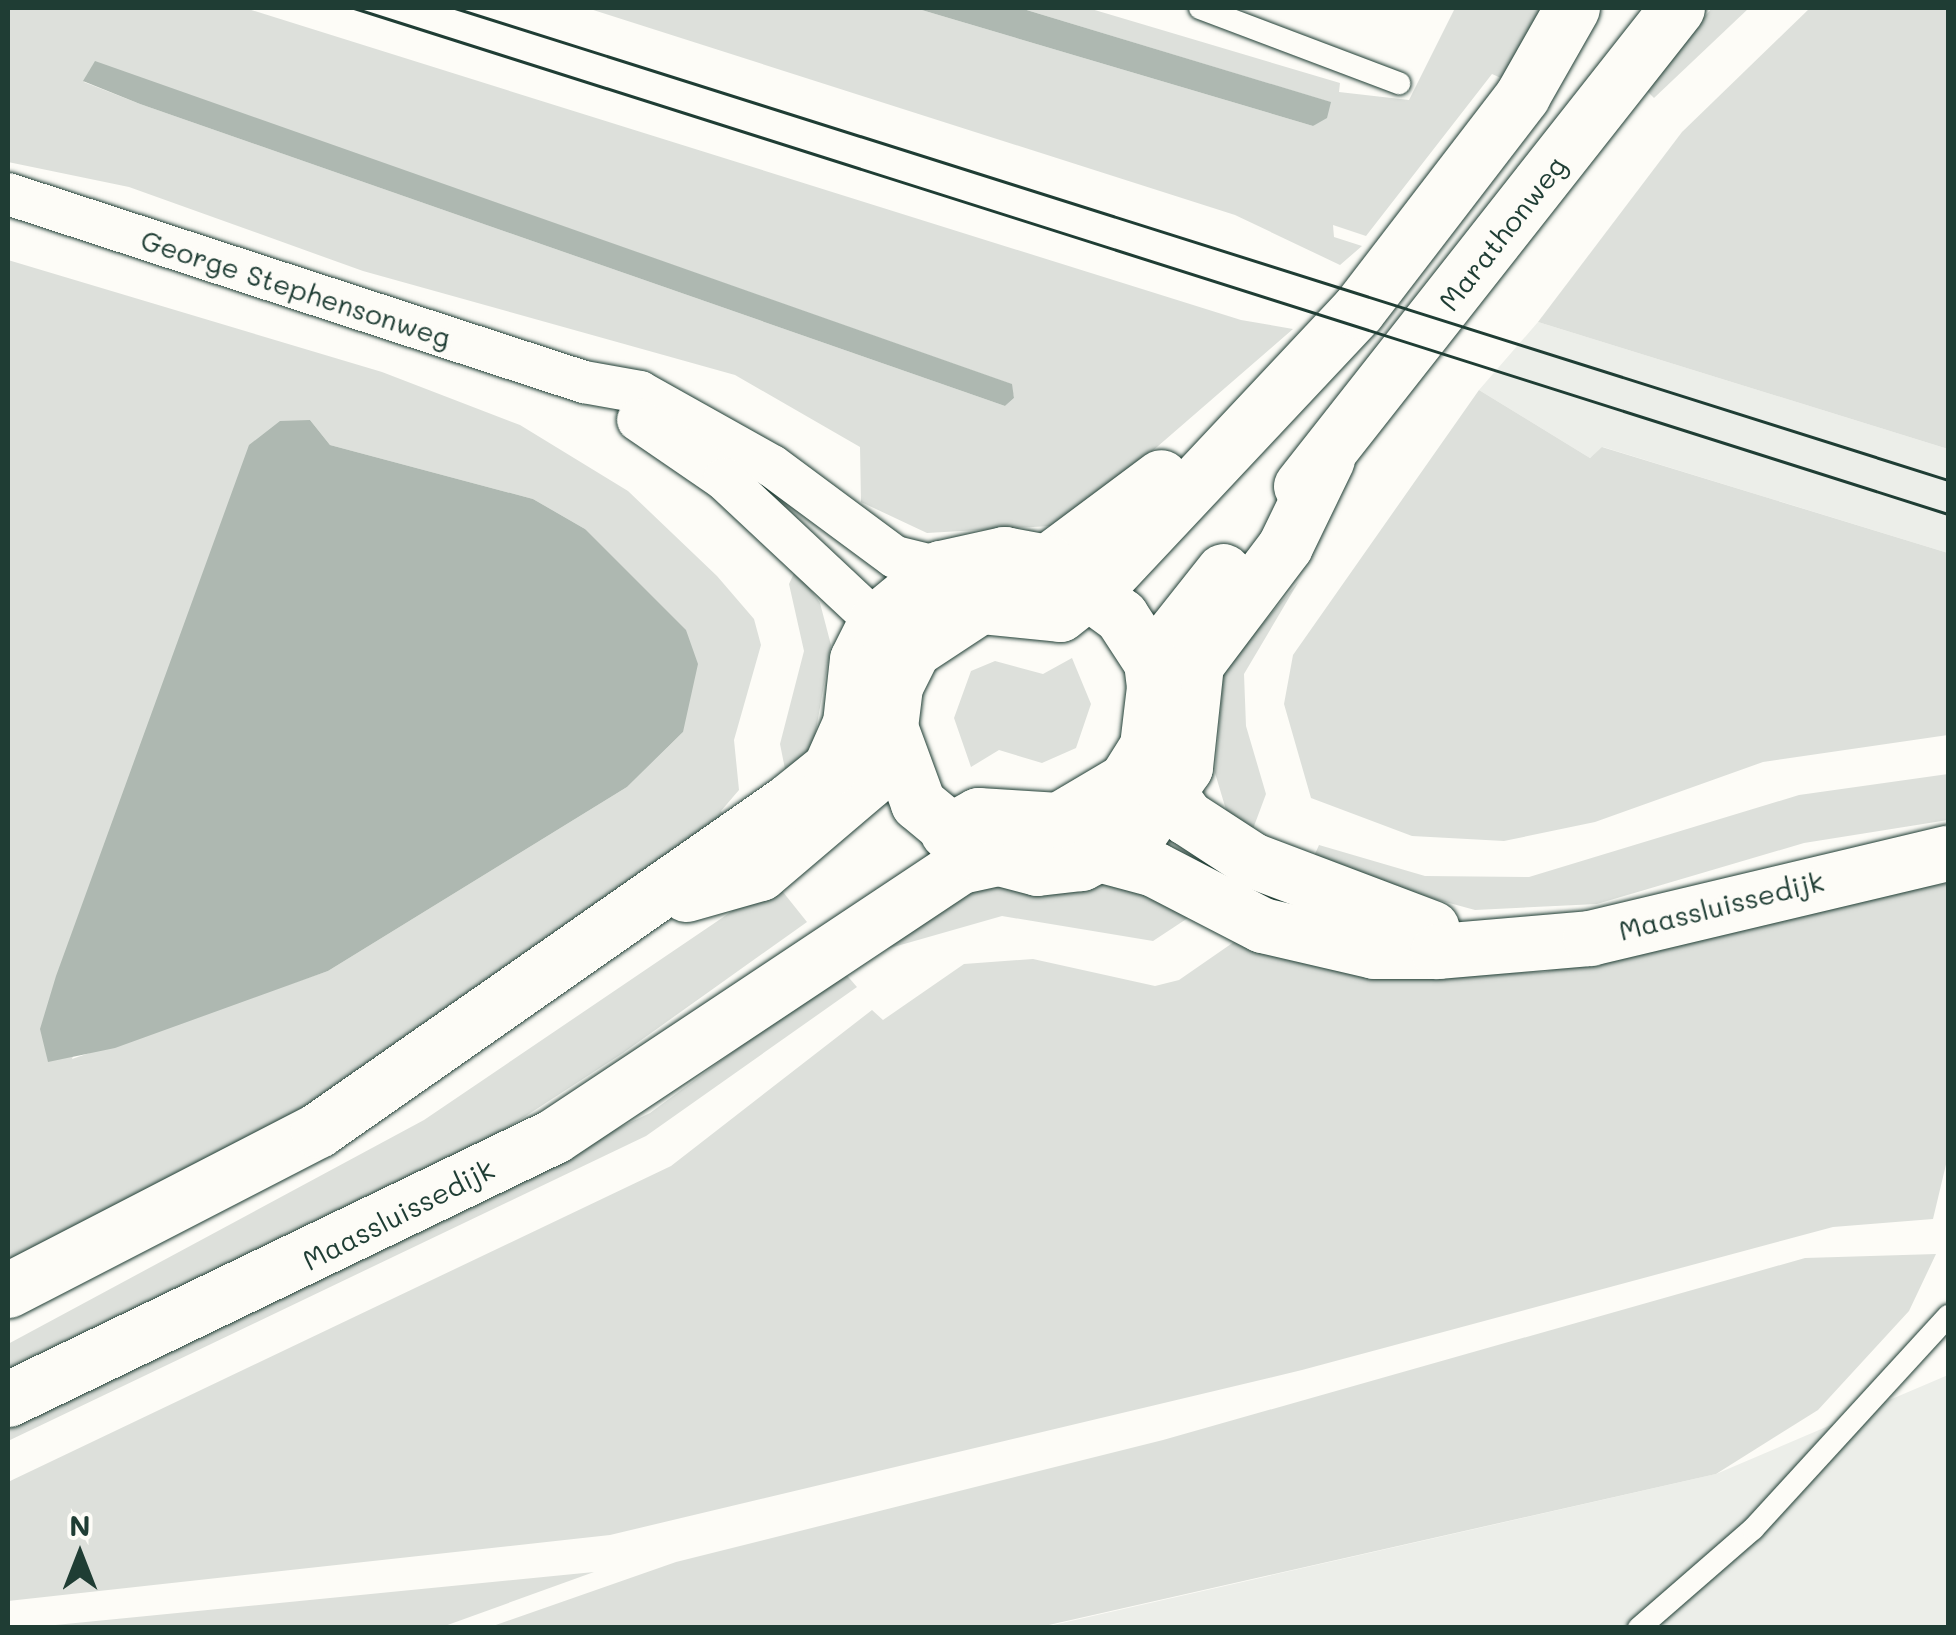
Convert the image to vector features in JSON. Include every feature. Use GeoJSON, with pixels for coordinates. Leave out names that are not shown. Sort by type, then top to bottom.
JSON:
{"type":"FeatureCollection","features":[{"type":"Feature","properties":{"kind":"main road"},"geometry":{"type":"LineString","coordinates":[[871,733],[902,667],[960,612],[1000,602],[1060,614],[1092,589],[1406,250],[1522,96],[1572,8]]}},
{"type":"Feature","properties":{"kind":"main road","name":"Marathonweg"},"geometry":{"type":"LineString","coordinates":[[1172,672],[1169,629],[1327,459],[1677,8]]}},
{"type":"Feature","properties":{"kind":"main road"},"geometry":{"type":"LineString","coordinates":[[1046,562],[1250,416]]}},
{"type":"Feature","properties":{"kind":"main road"},"geometry":{"type":"LineString","coordinates":[[8,1290],[318,1130],[654,903],[760,873],[868,782],[871,733],[857,659],[876,620],[940,568],[1004,554],[1046,562],[1092,589],[1172,672],[1190,751],[1169,799],[1102,855],[1037,868],[993,858],[947,832],[918,803],[871,733]]}},
{"type":"Feature","properties":{"kind":"main road"},"geometry":{"type":"LineString","coordinates":[[876,620],[902,667]]}},
{"type":"Feature","properties":{"kind":"main road"},"geometry":{"type":"LineString","coordinates":[[947,832],[978,814],[1038,821],[1077,814],[1112,794],[1146,746],[1172,672]]}},
{"type":"Feature","properties":{"kind":"main road"},"geometry":{"type":"LineString","coordinates":[[1146,746],[1169,799]]}},
{"type":"Feature","properties":{"kind":"main road","name":"Maassluissedijk"},"geometry":{"type":"LineString","coordinates":[[1169,799],[1289,880],[1492,945]]}},
{"type":"Feature","properties":{"kind":"main road","name":"Maassluissedijk"},"geometry":{"type":"LineString","coordinates":[[767,991],[947,832]]}},
{"type":"Feature","properties":{"kind":"main road","name":"Maassluissedijk"},"geometry":{"type":"LineString","coordinates":[[1102,855],[1154,868],[1262,925],[1374,951],[1590,938],[1948,853]]}},
{"type":"Feature","properties":{"kind":"main road","name":"Maassluissedijk"},"geometry":{"type":"LineString","coordinates":[[8,1399],[554,1136],[767,991],[859,942],[960,866],[993,858]]}},
{"type":"Feature","properties":{"kind":"street","name":"George Stephensonweg"},"geometry":{"type":"LineString","coordinates":[[8,194],[584,382],[640,392],[772,466],[895,557],[940,568]]}},
{"type":"Feature","properties":{"kind":"street","name":"George Stephensonweg"},"geometry":{"type":"LineString","coordinates":[[584,382],[724,480],[876,620]]}},
{"type":"Feature","properties":{"kind":"lane"},"geometry":{"type":"LineString","coordinates":[[1200,8],[1398,83]]}},
{"type":"Feature","properties":{"kind":"lane"},"geometry":{"type":"LineString","coordinates":[[1639,1628],[1753,1529],[1948,1316]]}},
{"type":"Feature","properties":{"kind":"shaded area"},"geometry":{"type":"Polygon","coordinates":[[[8,8],[245,8],[1241,320],[1293,329],[1067,525],[927,533],[861,502],[860,447],[735,375],[363,271],[129,187],[8,162],[8,8]],[[95,62],[84,82],[1005,406],[1014,398],[1011,384],[95,62]]]}},
{"type":"Feature","properties":{"kind":"shaded area"},"geometry":{"type":"Polygon","coordinates":[[[587,8],[915,8],[1313,126],[1330,102],[1020,8],[1088,8],[1340,83],[1339,92],[1409,100],[1455,8],[1545,8],[1503,79],[1492,74],[1366,236],[1333,225],[1334,237],[1362,246],[1340,265],[1235,215],[587,8]]]}},
{"type":"Feature","properties":{"kind":"shaded area"},"geometry":{"type":"Polygon","coordinates":[[[915,8],[1020,8],[1331,102],[1327,118],[1313,126],[915,8]]]}},
{"type":"Feature","properties":{"kind":"shaded area"},"geometry":{"type":"Polygon","coordinates":[[[1712,8],[1749,8],[1654,98],[1644,88],[1712,8]]]}},
{"type":"Feature","properties":{"kind":"shaded area"},"geometry":{"type":"Polygon","coordinates":[[[1810,8],[1948,8],[1948,449],[1538,322],[1682,132],[1810,8]]]}},
{"type":"Feature","properties":{"kind":"shaded area"},"geometry":{"type":"Polygon","coordinates":[[[95,61],[1012,384],[1014,398],[1005,406],[140,104],[83,81],[95,61]]]}},
{"type":"Feature","properties":{"kind":"shaded area"},"geometry":{"type":"Polygon","coordinates":[[[8,260],[382,372],[520,425],[628,491],[717,576],[754,619],[761,645],[734,740],[739,790],[721,811],[733,826],[408,1053],[8,1272],[8,260]],[[310,420],[72,1059],[328,971],[627,787],[683,732],[585,529],[533,499],[330,445],[310,420]]]}},
{"type":"Feature","properties":{"kind":"shaded area"},"geometry":{"type":"Polygon","coordinates":[[[1538,322],[1948,449],[1948,553],[1603,447],[1590,458],[1479,390],[1538,322]]]}},
{"type":"Feature","properties":{"kind":"shaded area"},"geometry":{"type":"Polygon","coordinates":[[[1479,390],[1590,458],[1602,447],[1948,553],[1948,735],[1763,762],[1595,822],[1504,841],[1412,836],[1311,798],[1284,704],[1293,655],[1479,390]]]}},
{"type":"Feature","properties":{"kind":"shaded area"},"geometry":{"type":"Polygon","coordinates":[[[310,420],[330,445],[533,499],[585,529],[686,630],[698,664],[683,732],[627,787],[328,971],[115,1048],[48,1062],[40,1029],[56,976],[249,445],[280,421],[310,420]]]}},
{"type":"Feature","properties":{"kind":"shaded area"},"geometry":{"type":"Polygon","coordinates":[[[796,569],[820,603],[831,645],[813,747],[787,779],[780,744],[804,651],[789,584],[796,569]]]}},
{"type":"Feature","properties":{"kind":"shaded area"},"geometry":{"type":"Polygon","coordinates":[[[1299,581],[1244,674],[1246,726],[1266,794],[1250,837],[1227,813],[1215,773],[1224,669],[1299,581]]]}},
{"type":"Feature","properties":{"kind":"shaded area"},"geometry":{"type":"Polygon","coordinates":[[[1072,658],[1091,704],[1076,748],[1042,763],[999,750],[971,767],[954,718],[971,671],[995,661],[1043,674],[1072,658]]]}},
{"type":"Feature","properties":{"kind":"shaded area"},"geometry":{"type":"Polygon","coordinates":[[[1948,774],[1948,820],[1804,843],[1597,904],[1475,910],[1310,865],[1319,845],[1425,876],[1529,877],[1799,795],[1948,774]]]}},
{"type":"Feature","properties":{"kind":"shaded area"},"geometry":{"type":"Polygon","coordinates":[[[775,882],[807,922],[623,1053],[444,1169],[8,1380],[8,1344],[424,1120],[775,882]]]}},
{"type":"Feature","properties":{"kind":"shaded area"},"geometry":{"type":"Polygon","coordinates":[[[1128,883],[1197,912],[1153,941],[1002,916],[883,950],[956,896],[988,886],[1128,883]]]}},
{"type":"Feature","properties":{"kind":"shaded area"},"geometry":{"type":"Polygon","coordinates":[[[1948,884],[1948,1156],[1933,1219],[1833,1227],[1302,1370],[610,1535],[8,1601],[8,1482],[671,1166],[872,1010],[883,1020],[964,964],[1033,959],[1155,986],[1179,980],[1244,935],[1400,975],[1544,972],[1897,887],[1948,884]]]}},
{"type":"Feature","properties":{"kind":"shaded area"},"geometry":{"type":"Polygon","coordinates":[[[843,971],[857,987],[646,1136],[8,1441],[8,1419],[650,1113],[843,971]]]}},
{"type":"Feature","properties":{"kind":"shaded area"},"geometry":{"type":"Polygon","coordinates":[[[1936,1254],[1909,1311],[1818,1410],[1716,1474],[1040,1627],[490,1627],[676,1562],[1163,1440],[1805,1258],[1936,1254]]]}},
{"type":"Feature","properties":{"kind":"shaded area"},"geometry":{"type":"Polygon","coordinates":[[[1948,1375],[1948,1627],[1040,1628],[1716,1474],[1948,1375]]]}},
{"type":"Feature","properties":{"kind":"shaded area"},"geometry":{"type":"Polygon","coordinates":[[[594,1572],[442,1627],[35,1627],[594,1572]]]}},
{"type":"Feature","properties":{"kind":"tram line"},"geometry":{"type":"LineString","coordinates":[[354,8],[1948,514]]}},
{"type":"Feature","properties":{"kind":"tram line"},"geometry":{"type":"LineString","coordinates":[[455,8],[1948,480]]}}]}
